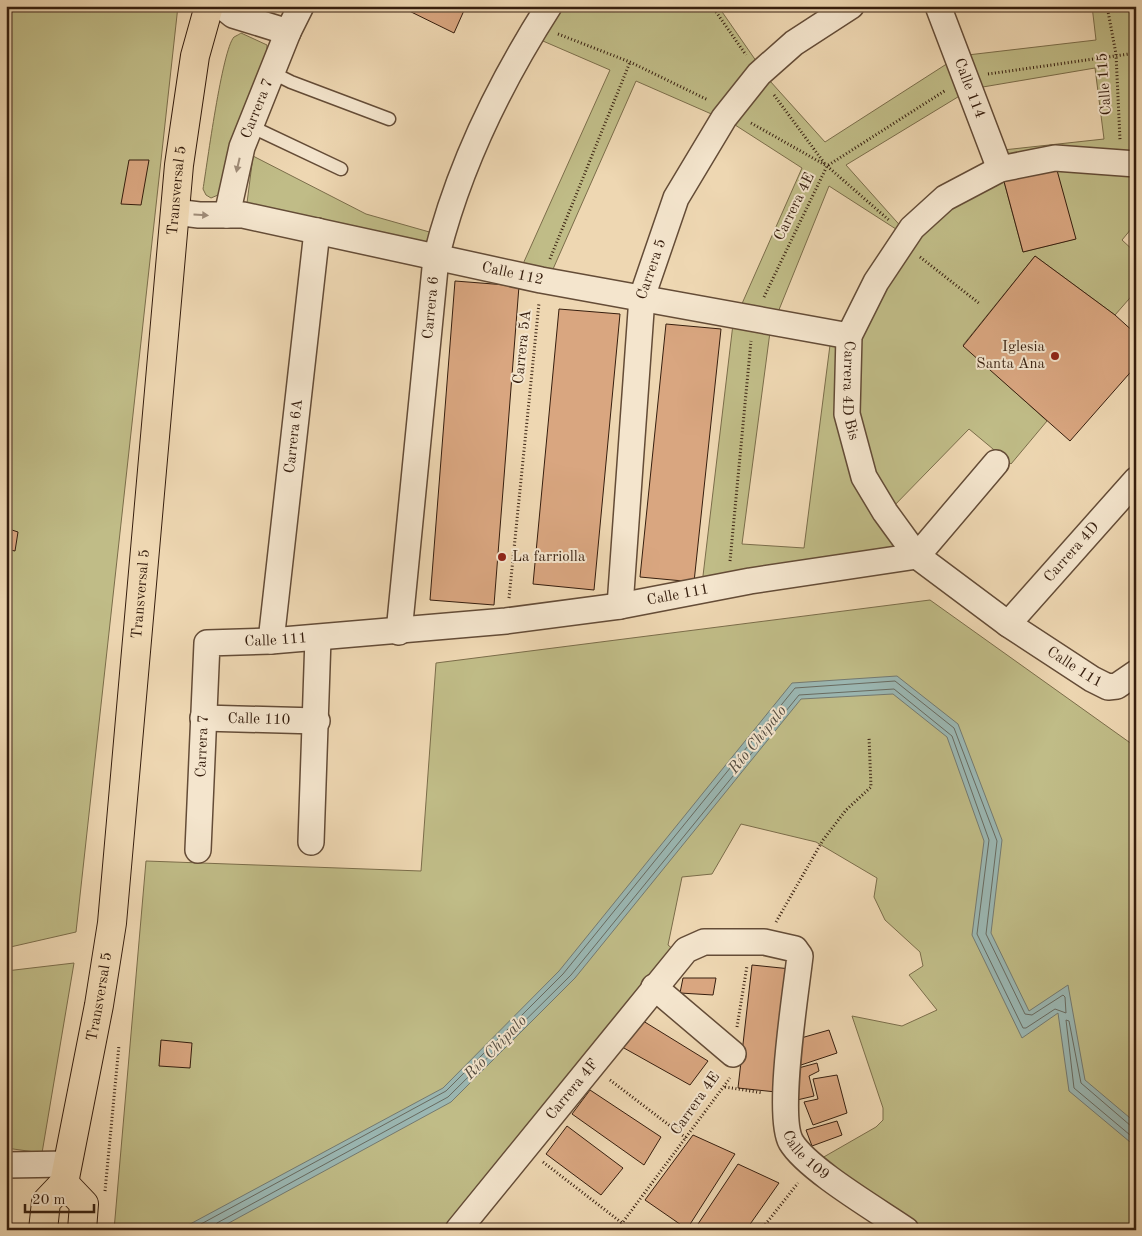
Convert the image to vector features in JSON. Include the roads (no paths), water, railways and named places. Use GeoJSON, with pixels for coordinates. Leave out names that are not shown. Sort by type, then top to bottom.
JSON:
{"type":"FeatureCollection","features":[{"type":"Feature","properties":{"kind":"main road","name":"Transversal 5"},"geometry":{"type":"LineString","coordinates":[[43,1230],[59,1183],[99,1005],[112,923],[179,165],[195,56],[209,6]]}},
{"type":"Feature","properties":{"kind":"main road"},"geometry":{"type":"LineString","coordinates":[[59,1183],[83,1217]]}},
{"type":"Feature","properties":{"kind":"street"},"geometry":{"type":"LineString","coordinates":[[222,6],[234,15],[288,32]]}},
{"type":"Feature","properties":{"kind":"street","name":"Carrera 7"},"geometry":{"type":"LineString","coordinates":[[227,215],[242,147],[271,72],[301,6]]}},
{"type":"Feature","properties":{"kind":"street","name":"Carrera 6"},"geometry":{"type":"LineString","coordinates":[[400,632],[436,258],[442,233],[480,129],[529,36],[549,6]]}},
{"type":"Feature","properties":{"kind":"street","name":"Carrera 5"},"geometry":{"type":"LineString","coordinates":[[620,606],[642,297],[676,198],[724,118],[759,74],[794,43],[851,6]]}},
{"type":"Feature","properties":{"kind":"street","name":"Calle 114"},"geometry":{"type":"LineString","coordinates":[[938,6],[1000,169]]}},
{"type":"Feature","properties":{"kind":"street","name":"Carrera 4D Bis"},"geometry":{"type":"LineString","coordinates":[[917,556],[884,512],[864,478],[846,414],[849,336],[876,282],[912,228],[945,198],[1000,169],[1055,158],[1129,163]]}},
{"type":"Feature","properties":{"kind":"street","name":"Calle 112"},"geometry":{"type":"LineString","coordinates":[[176,212],[243,215],[541,280],[849,336]]}},
{"type":"Feature","properties":{"kind":"street","name":"Carrera 6A"},"geometry":{"type":"LineString","coordinates":[[271,641],[317,231]]}},
{"type":"Feature","properties":{"kind":"street"},"geometry":{"type":"LineString","coordinates":[[917,556],[996,462]]}},
{"type":"Feature","properties":{"kind":"street","name":"Carrera 4D"},"geometry":{"type":"LineString","coordinates":[[1008,624],[1136,480]]}},
{"type":"Feature","properties":{"kind":"street","name":"Calle 111"},"geometry":{"type":"LineString","coordinates":[[207,642],[318,638],[506,621],[620,606],[728,585],[917,556],[1008,624],[1108,687],[1117,686],[1136,673]]}},
{"type":"Feature","properties":{"kind":"street"},"geometry":{"type":"LineString","coordinates":[[311,842],[317,721],[318,638]]}},
{"type":"Feature","properties":{"kind":"street","name":"Carrera 7"},"geometry":{"type":"LineString","coordinates":[[198,850],[202,718],[207,642]]}},
{"type":"Feature","properties":{"kind":"street","name":"Calle 110"},"geometry":{"type":"LineString","coordinates":[[202,718],[317,721]]}},
{"type":"Feature","properties":{"kind":"street","name":"Calle 109"},"geometry":{"type":"LineString","coordinates":[[686,950],[704,942],[757,942],[795,949],[800,956],[785,1097],[788,1136],[792,1144],[812,1165],[906,1230]]}},
{"type":"Feature","properties":{"kind":"street","name":"Carrera 4F"},"geometry":{"type":"LineString","coordinates":[[458,1230],[686,950]]}},
{"type":"Feature","properties":{"kind":"street"},"geometry":{"type":"LineString","coordinates":[[654,987],[733,1054]]}},
{"type":"Feature","properties":{"kind":"street"},"geometry":{"type":"LineString","coordinates":[[6,1165],[59,1183]]}},
{"type":"Feature","properties":{"kind":"lane"},"geometry":{"type":"LineString","coordinates":[[271,72],[291,82],[389,119]]}},
{"type":"Feature","properties":{"kind":"lane"},"geometry":{"type":"LineString","coordinates":[[250,126],[341,169]]}},
{"type":"Feature","properties":{"kind":"water","name":"Río Chipalo"},"geometry":{"type":"Polygon","coordinates":[[[897,676],[958,724],[1002,840],[991,933],[1029,1011],[1068,985],[1085,1080],[1136,1123],[1136,1147],[1069,1091],[1058,1013],[1022,1038],[972,935],[984,841],[947,737],[893,694],[801,699],[575,978],[451,1102],[216,1230],[179,1230],[443,1088],[559,971],[792,683],[897,676]]]}},
{"type":"Feature","properties":{"kind":"place","name":"Iglesia Santa Ana"},"geometry":{"type":"Point","coordinates":[1055,356]}},
{"type":"Feature","properties":{"kind":"place","name":"La farriolla"},"geometry":{"type":"Point","coordinates":[502,557]}}]}
